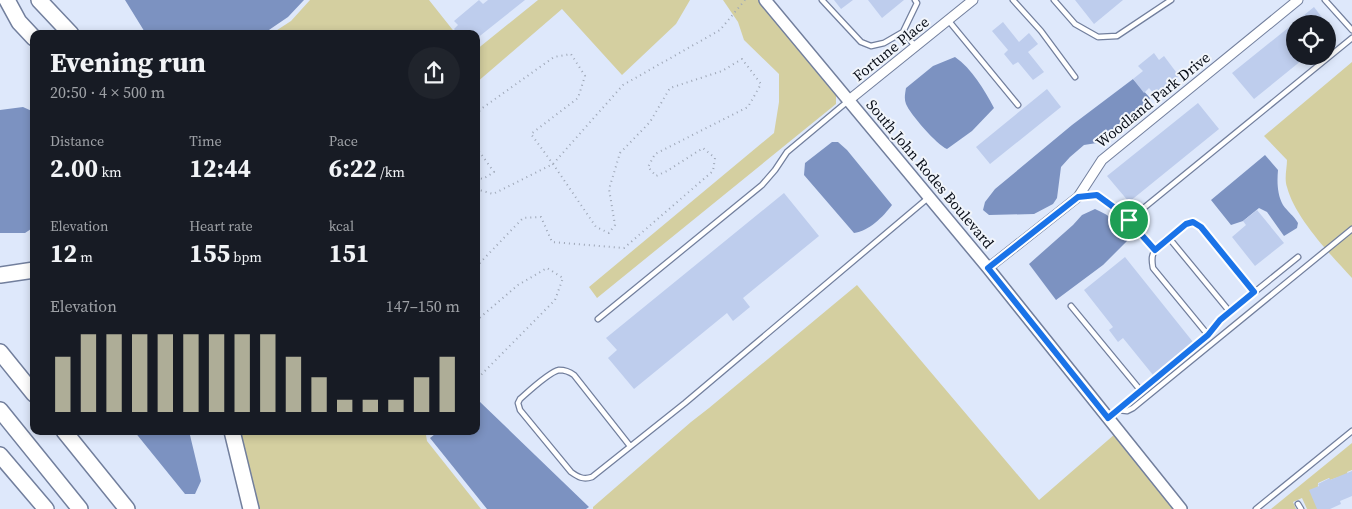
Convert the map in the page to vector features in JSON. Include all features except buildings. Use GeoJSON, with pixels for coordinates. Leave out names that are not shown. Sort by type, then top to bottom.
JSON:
{"type":"FeatureCollection","features":[{"type":"Feature","properties":{"kind":"highway"},"geometry":{"type":"LineString","coordinates":[[39,0],[67,30]]}},
{"type":"Feature","properties":{"kind":"highway"},"geometry":{"type":"LineString","coordinates":[[6,3],[30,34]]}},
{"type":"Feature","properties":{"kind":"highway"},"geometry":{"type":"LineString","coordinates":[[0,275],[30,272]]}},
{"type":"Feature","properties":{"kind":"highway"},"geometry":{"type":"LineString","coordinates":[[0,352],[30,389]]}},
{"type":"Feature","properties":{"kind":"highway"},"geometry":{"type":"LineString","coordinates":[[0,410],[80,509]]}},
{"type":"Feature","properties":{"kind":"highway"},"geometry":{"type":"LineString","coordinates":[[67,435],[127,509]]}},
{"type":"Feature","properties":{"kind":"highway"},"geometry":{"type":"LineString","coordinates":[[233,435],[251,509]]}},
{"type":"Feature","properties":{"kind":"highway"},"geometry":{"type":"LineString","coordinates":[[0,455],[46,509]]}},
{"type":"Feature","properties":{"kind":"main road","name":"South John Rodes Boulevard"},"geometry":{"type":"LineString","coordinates":[[765,0],[988,268],[1181,509]]}},
{"type":"Feature","properties":{"kind":"street","name":"Fortune Place"},"geometry":{"type":"LineString","coordinates":[[849,100],[973,0]]}},
{"type":"Feature","properties":{"kind":"street","name":"Woodland Park Drive"},"geometry":{"type":"LineString","coordinates":[[988,268],[1078,197],[1102,160],[1298,0]]}},
{"type":"Feature","properties":{"kind":"lane"},"geometry":{"type":"LineString","coordinates":[[822,0],[861,42],[871,46],[884,43],[903,32],[918,4],[915,0]]}},
{"type":"Feature","properties":{"kind":"lane"},"geometry":{"type":"LineString","coordinates":[[1013,0],[1041,31],[1075,77]]}},
{"type":"Feature","properties":{"kind":"lane"},"geometry":{"type":"LineString","coordinates":[[1054,0],[1074,24],[1098,37],[1117,36],[1171,0]]}},
{"type":"Feature","properties":{"kind":"lane"},"geometry":{"type":"LineString","coordinates":[[1325,0],[1352,30]]}},
{"type":"Feature","properties":{"kind":"lane"},"geometry":{"type":"LineString","coordinates":[[948,20],[1018,105]]}},
{"type":"Feature","properties":{"kind":"lane"},"geometry":{"type":"LineString","coordinates":[[903,32],[915,46]]}},
{"type":"Feature","properties":{"kind":"lane"},"geometry":{"type":"LineString","coordinates":[[1129,220],[1352,38]]}},
{"type":"Feature","properties":{"kind":"lane"},"geometry":{"type":"LineString","coordinates":[[598,319],[762,185],[787,152],[849,100]]}},
{"type":"Feature","properties":{"kind":"lane"},"geometry":{"type":"LineString","coordinates":[[1078,197],[1097,195],[1123,214],[1155,250]]}},
{"type":"Feature","properties":{"kind":"lane"},"geometry":{"type":"LineString","coordinates":[[630,446],[574,375],[568,371],[560,370],[551,374],[518,403],[520,410],[571,472],[586,479],[592,477],[685,403],[929,197]]}},
{"type":"Feature","properties":{"kind":"lane"},"geometry":{"type":"LineString","coordinates":[[1208,335],[1153,268],[1152,257],[1155,250],[1186,224],[1193,222],[1201,227],[1254,292]]}},
{"type":"Feature","properties":{"kind":"lane"},"geometry":{"type":"LineString","coordinates":[[1118,410],[1127,411],[1133,408],[1352,230]]}},
{"type":"Feature","properties":{"kind":"lane"},"geometry":{"type":"LineString","coordinates":[[1169,238],[1230,312]]}},
{"type":"Feature","properties":{"kind":"lane"},"geometry":{"type":"LineString","coordinates":[[1108,418],[1208,335],[1220,320],[1298,256]]}},
{"type":"Feature","properties":{"kind":"lane"},"geometry":{"type":"LineString","coordinates":[[1071,306],[1141,391]]}},
{"type":"Feature","properties":{"kind":"lane"},"geometry":{"type":"LineString","coordinates":[[1256,509],[1352,432]]}},
{"type":"Feature","properties":{"kind":"lane"},"geometry":{"type":"LineString","coordinates":[[1298,504],[1300,509]]}},
{"type":"Feature","properties":{"kind":"path"},"geometry":{"type":"LineString","coordinates":[[480,190],[493,194],[554,164],[622,85],[720,30],[745,0]]}},
{"type":"Feature","properties":{"kind":"path"},"geometry":{"type":"LineString","coordinates":[[480,109],[554,57],[571,54],[585,76],[578,98],[531,134],[554,164],[596,227],[609,233],[615,225],[609,190],[620,153],[650,122],[670,88],[722,71],[742,59],[761,84],[748,107],[655,154],[648,167],[656,176],[703,148],[715,158],[713,171],[624,248],[552,242],[541,217],[523,218],[480,263]]}},
{"type":"Feature","properties":{"kind":"path"},"geometry":{"type":"LineString","coordinates":[[480,153],[494,172],[483,179],[480,178]]}},
{"type":"Feature","properties":{"kind":"path"},"geometry":{"type":"LineString","coordinates":[[480,318],[518,285],[547,268],[563,278],[555,300],[480,376]]}},
{"type":"Feature","properties":{"kind":"shaded area"},"geometry":{"type":"Polygon","coordinates":[[[310,0],[429,0],[453,30],[277,30],[291,21],[310,0]]]}},
{"type":"Feature","properties":{"kind":"shaded area"},"geometry":{"type":"Polygon","coordinates":[[[538,0],[690,0],[676,24],[622,75],[562,9],[480,80],[480,47],[538,0]]]}},
{"type":"Feature","properties":{"kind":"shaded area"},"geometry":{"type":"Polygon","coordinates":[[[723,0],[759,0],[836,92],[836,104],[597,298],[589,287],[774,133],[779,102],[779,74],[744,40],[738,22],[723,0]]]}},
{"type":"Feature","properties":{"kind":"shaded area"},"geometry":{"type":"Polygon","coordinates":[[[1352,62],[1352,278],[1314,235],[1297,211],[1286,184],[1287,160],[1264,136],[1352,62]]]}},
{"type":"Feature","properties":{"kind":"shaded area"},"geometry":{"type":"Polygon","coordinates":[[[857,285],[1039,500],[1115,434],[1175,509],[593,509],[691,422],[857,285]]]}},
{"type":"Feature","properties":{"kind":"shaded area"},"geometry":{"type":"Polygon","coordinates":[[[241,435],[426,435],[427,441],[481,509],[257,509],[241,435]]]}},
{"type":"Feature","properties":{"kind":"shaded area"},"geometry":{"type":"Polygon","coordinates":[[[1352,443],[1352,470],[1347,472],[1348,474],[1330,480],[1329,478],[1318,483],[1317,509],[1307,509],[1302,498],[1293,502],[1296,509],[1271,509],[1352,443]]]}},
{"type":"Feature","properties":{"kind":"water"},"geometry":{"type":"Polygon","coordinates":[[[125,0],[304,0],[288,17],[269,30],[144,30],[125,0]]]}},
{"type":"Feature","properties":{"kind":"water"},"geometry":{"type":"Polygon","coordinates":[[[955,57],[972,73],[994,108],[972,131],[947,149],[924,129],[913,115],[906,104],[905,94],[906,88],[933,66],[955,57]]]}},
{"type":"Feature","properties":{"kind":"water"},"geometry":{"type":"Polygon","coordinates":[[[1133,79],[1150,98],[1145,108],[1103,142],[1084,145],[1070,157],[1061,167],[1057,198],[1053,204],[1034,214],[989,215],[983,210],[985,202],[995,189],[1072,125],[1133,79]]]}},
{"type":"Feature","properties":{"kind":"water"},"geometry":{"type":"Polygon","coordinates":[[[23,107],[30,110],[30,230],[25,233],[0,233],[0,110],[23,107]]]}},
{"type":"Feature","properties":{"kind":"water"},"geometry":{"type":"Polygon","coordinates":[[[832,142],[838,142],[847,150],[892,205],[875,223],[860,232],[854,233],[804,175],[805,163],[832,142]]]}},
{"type":"Feature","properties":{"kind":"water"},"geometry":{"type":"Polygon","coordinates":[[[1265,155],[1278,170],[1278,188],[1283,205],[1298,223],[1297,228],[1284,236],[1267,212],[1259,208],[1243,221],[1231,225],[1211,200],[1265,155]]]}},
{"type":"Feature","properties":{"kind":"water"},"geometry":{"type":"Polygon","coordinates":[[[1095,209],[1119,225],[1127,241],[1103,265],[1056,300],[1029,264],[1082,215],[1095,209]]]}},
{"type":"Feature","properties":{"kind":"water"},"geometry":{"type":"Polygon","coordinates":[[[480,402],[589,507],[586,509],[487,509],[430,438],[434,435],[480,435],[480,402]]]}},
{"type":"Feature","properties":{"kind":"water"},"geometry":{"type":"Polygon","coordinates":[[[137,435],[190,435],[201,481],[195,494],[185,494],[137,435]]]}},
{"type":"Feature","properties":{"kind":"route"},"geometry":{"type":"LineString","coordinates":[[1097,195],[1129,220],[1155,250],[1186,224],[1193,222],[1201,227],[1254,292],[1220,320],[1208,335],[1108,418],[988,268],[1078,197],[1097,195]]}}]}
